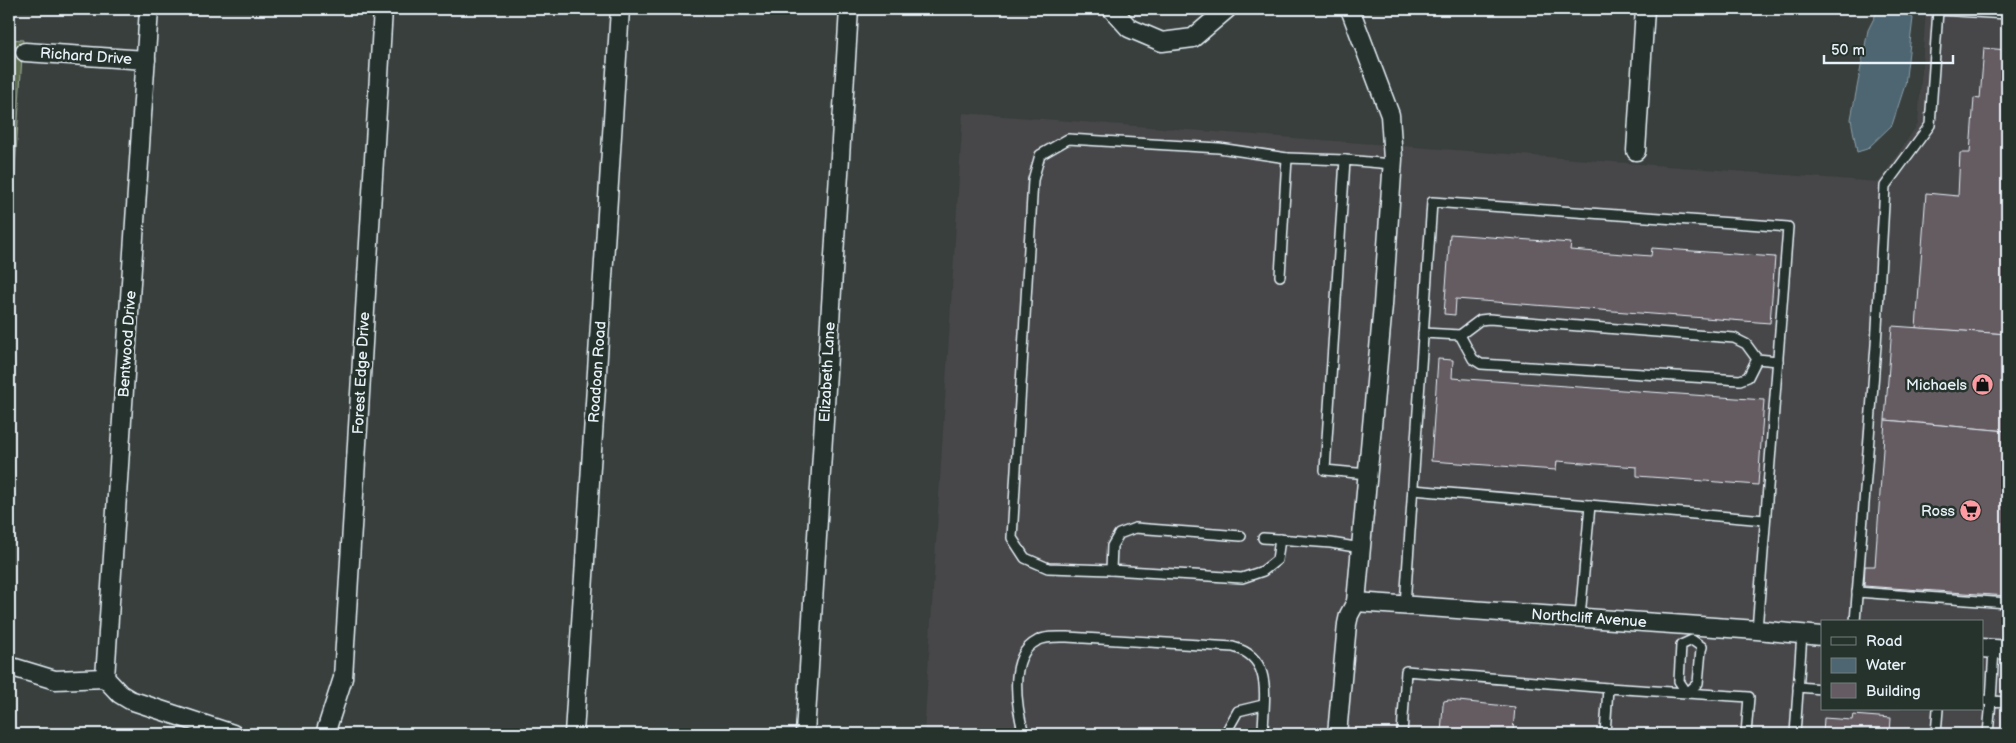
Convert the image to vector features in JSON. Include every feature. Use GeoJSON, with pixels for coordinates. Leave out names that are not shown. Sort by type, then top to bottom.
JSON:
{"type":"FeatureCollection","features":[{"type":"Feature","properties":{"kind":"street","name":"Bentwood Drive"},"geometry":{"type":"LineString","coordinates":[[105,678],[149,9]]}},
{"type":"Feature","properties":{"kind":"street","name":"Forest Edge Drive"},"geometry":{"type":"LineString","coordinates":[[325,734],[343,678],[383,9]]}},
{"type":"Feature","properties":{"kind":"street","name":"Roadoan Road"},"geometry":{"type":"LineString","coordinates":[[574,734],[620,9]]}},
{"type":"Feature","properties":{"kind":"street","name":"Elizabeth Lane"},"geometry":{"type":"LineString","coordinates":[[805,734],[849,9]]}},
{"type":"Feature","properties":{"kind":"street"},"geometry":{"type":"LineString","coordinates":[[1112,9],[1129,28],[1162,42],[1193,38],[1227,9]]}},
{"type":"Feature","properties":{"kind":"street"},"geometry":{"type":"LineString","coordinates":[[1337,734],[1347,624],[1349,615],[1356,602],[1383,305],[1392,164],[1390,115],[1350,9]]}},
{"type":"Feature","properties":{"kind":"street"},"geometry":{"type":"LineString","coordinates":[[1636,151],[1645,9]]}},
{"type":"Feature","properties":{"kind":"street","name":"Richard Drive"},"geometry":{"type":"LineString","coordinates":[[25,52],[146,60]]}},
{"type":"Feature","properties":{"kind":"street","name":"Northcliff Avenue"},"geometry":{"type":"LineString","coordinates":[[1356,602],[1580,617],[1692,632],[1757,630],[1821,636]]}},
{"type":"Feature","properties":{"kind":"street"},"geometry":{"type":"LineString","coordinates":[[9,666],[55,680],[105,678],[120,694],[130,700],[233,734]]}},
{"type":"Feature","properties":{"kind":"lane"},"geometry":{"type":"LineString","coordinates":[[1855,620],[1876,344],[1885,186],[1930,125],[1938,10],[2007,14]]}},
{"type":"Feature","properties":{"kind":"lane"},"geometry":{"type":"LineString","coordinates":[[1280,539],[1277,560],[1263,571],[1242,578],[1048,568],[1025,558],[1012,538],[1033,180],[1040,155],[1068,139],[1219,148],[1287,158],[1392,164]]}},
{"type":"Feature","properties":{"kind":"lane"},"geometry":{"type":"LineString","coordinates":[[1280,276],[1287,158]]}},
{"type":"Feature","properties":{"kind":"lane"},"geometry":{"type":"LineString","coordinates":[[1345,160],[1325,470],[1367,474]]}},
{"type":"Feature","properties":{"kind":"lane"},"geometry":{"type":"LineString","coordinates":[[1405,605],[1432,202],[1788,227],[1757,630]]}},
{"type":"Feature","properties":{"kind":"lane"},"geometry":{"type":"LineString","coordinates":[[1423,333],[1460,335],[1480,320],[1499,320],[1734,338],[1746,344],[1756,359]]}},
{"type":"Feature","properties":{"kind":"lane"},"geometry":{"type":"LineString","coordinates":[[1460,335],[1474,359],[1481,364],[1740,380],[1748,376],[1756,359]]}},
{"type":"Feature","properties":{"kind":"lane"},"geometry":{"type":"LineString","coordinates":[[1756,359],[1778,361]]}},
{"type":"Feature","properties":{"kind":"lane"},"geometry":{"type":"LineString","coordinates":[[1413,490],[1765,520]]}},
{"type":"Feature","properties":{"kind":"lane"},"geometry":{"type":"LineString","coordinates":[[1580,617],[1590,505]]}},
{"type":"Feature","properties":{"kind":"lane"},"geometry":{"type":"LineString","coordinates":[[1111,570],[1112,546],[1119,534],[1135,528],[1241,536]]}},
{"type":"Feature","properties":{"kind":"lane"},"geometry":{"type":"LineString","coordinates":[[1263,538],[1331,543],[1361,548]]}},
{"type":"Feature","properties":{"kind":"lane"},"geometry":{"type":"LineString","coordinates":[[1857,592],[2007,603]]}},
{"type":"Feature","properties":{"kind":"lane"},"geometry":{"type":"LineString","coordinates":[[1692,632],[1702,647],[1698,683],[1687,694],[1679,681],[1681,645],[1692,632]]}},
{"type":"Feature","properties":{"kind":"lane"},"geometry":{"type":"LineString","coordinates":[[1794,734],[1802,634]]}},
{"type":"Feature","properties":{"kind":"lane"},"geometry":{"type":"LineString","coordinates":[[1024,734],[1017,710],[1017,672],[1027,649],[1036,641],[1050,637],[1232,647],[1243,650],[1252,655],[1260,665],[1264,675],[1263,734]]}},
{"type":"Feature","properties":{"kind":"lane"},"geometry":{"type":"LineString","coordinates":[[1988,734],[1986,701],[1994,649]]}},
{"type":"Feature","properties":{"kind":"lane"},"geometry":{"type":"LineString","coordinates":[[1402,734],[1406,671],[1687,694],[1749,697],[1746,734]]}},
{"type":"Feature","properties":{"kind":"lane"},"geometry":{"type":"LineString","coordinates":[[1798,687],[1821,689]]}},
{"type":"Feature","properties":{"kind":"lane"},"geometry":{"type":"LineString","coordinates":[[1605,734],[1608,688]]}},
{"type":"Feature","properties":{"kind":"lane"},"geometry":{"type":"LineString","coordinates":[[1986,701],[2007,702]]}},
{"type":"Feature","properties":{"kind":"lane"},"geometry":{"type":"LineString","coordinates":[[1225,734],[1238,711],[1263,705]]}},
{"type":"Feature","properties":{"kind":"lane"},"geometry":{"type":"LineString","coordinates":[[1936,734],[1938,710]]}},
{"type":"Feature","properties":{"kind":"shaded area"},"geometry":{"type":"Polygon","coordinates":[[[1926,9],[2007,9],[2007,734],[924,734],[963,113],[1879,182],[1918,124],[1926,9]]]}},
{"type":"Feature","properties":{"kind":"green space"},"geometry":{"type":"Polygon","coordinates":[[[9,39],[23,40],[9,267],[9,39]]]}},
{"type":"Feature","properties":{"kind":"water"},"geometry":{"type":"Polygon","coordinates":[[[1899,11],[1913,18],[1905,85],[1892,125],[1867,149],[1857,152],[1851,119],[1868,30],[1877,12],[1899,11]]]}},
{"type":"Feature","properties":{"kind":"building"},"geometry":{"type":"Polygon","coordinates":[[[1984,48],[2007,50],[2007,334],[1916,328],[1926,193],[1958,196],[1960,153],[1970,153],[1974,98],[1980,99],[1984,48]]]}},
{"type":"Feature","properties":{"kind":"building"},"geometry":{"type":"Polygon","coordinates":[[[1450,234],[1571,243],[1570,250],[1651,256],[1652,248],[1775,257],[1770,323],[1456,299],[1455,315],[1444,314],[1450,234]]]}},
{"type":"Feature","properties":{"kind":"building"},"geometry":{"type":"Polygon","coordinates":[[[1892,326],[2007,334],[2007,431],[1885,420],[1892,326]]]}},
{"type":"Feature","properties":{"kind":"building"},"geometry":{"type":"Polygon","coordinates":[[[1438,359],[1453,360],[1452,378],[1764,400],[1758,485],[1637,476],[1637,467],[1557,461],[1556,470],[1431,461],[1438,359]]]}},
{"type":"Feature","properties":{"kind":"building"},"geometry":{"type":"Polygon","coordinates":[[[1885,420],[2007,431],[2007,596],[1864,586],[1865,566],[1875,566],[1885,420]]]}},
{"type":"Feature","properties":{"kind":"building"},"geometry":{"type":"Polygon","coordinates":[[[1444,701],[1515,707],[1513,730],[1517,734],[1441,734],[1443,705],[1444,701]]]}},
{"type":"Feature","properties":{"kind":"building"},"geometry":{"type":"Polygon","coordinates":[[[1853,715],[1891,718],[1890,734],[1823,734],[1824,718],[1852,720],[1853,715]]]}},
{"type":"Feature","properties":{"kind":"place","name":"Michaels"},"geometry":{"type":"Point","coordinates":[1983,385]}},
{"type":"Feature","properties":{"kind":"place","name":"Ross"},"geometry":{"type":"Point","coordinates":[1971,511]}}]}
